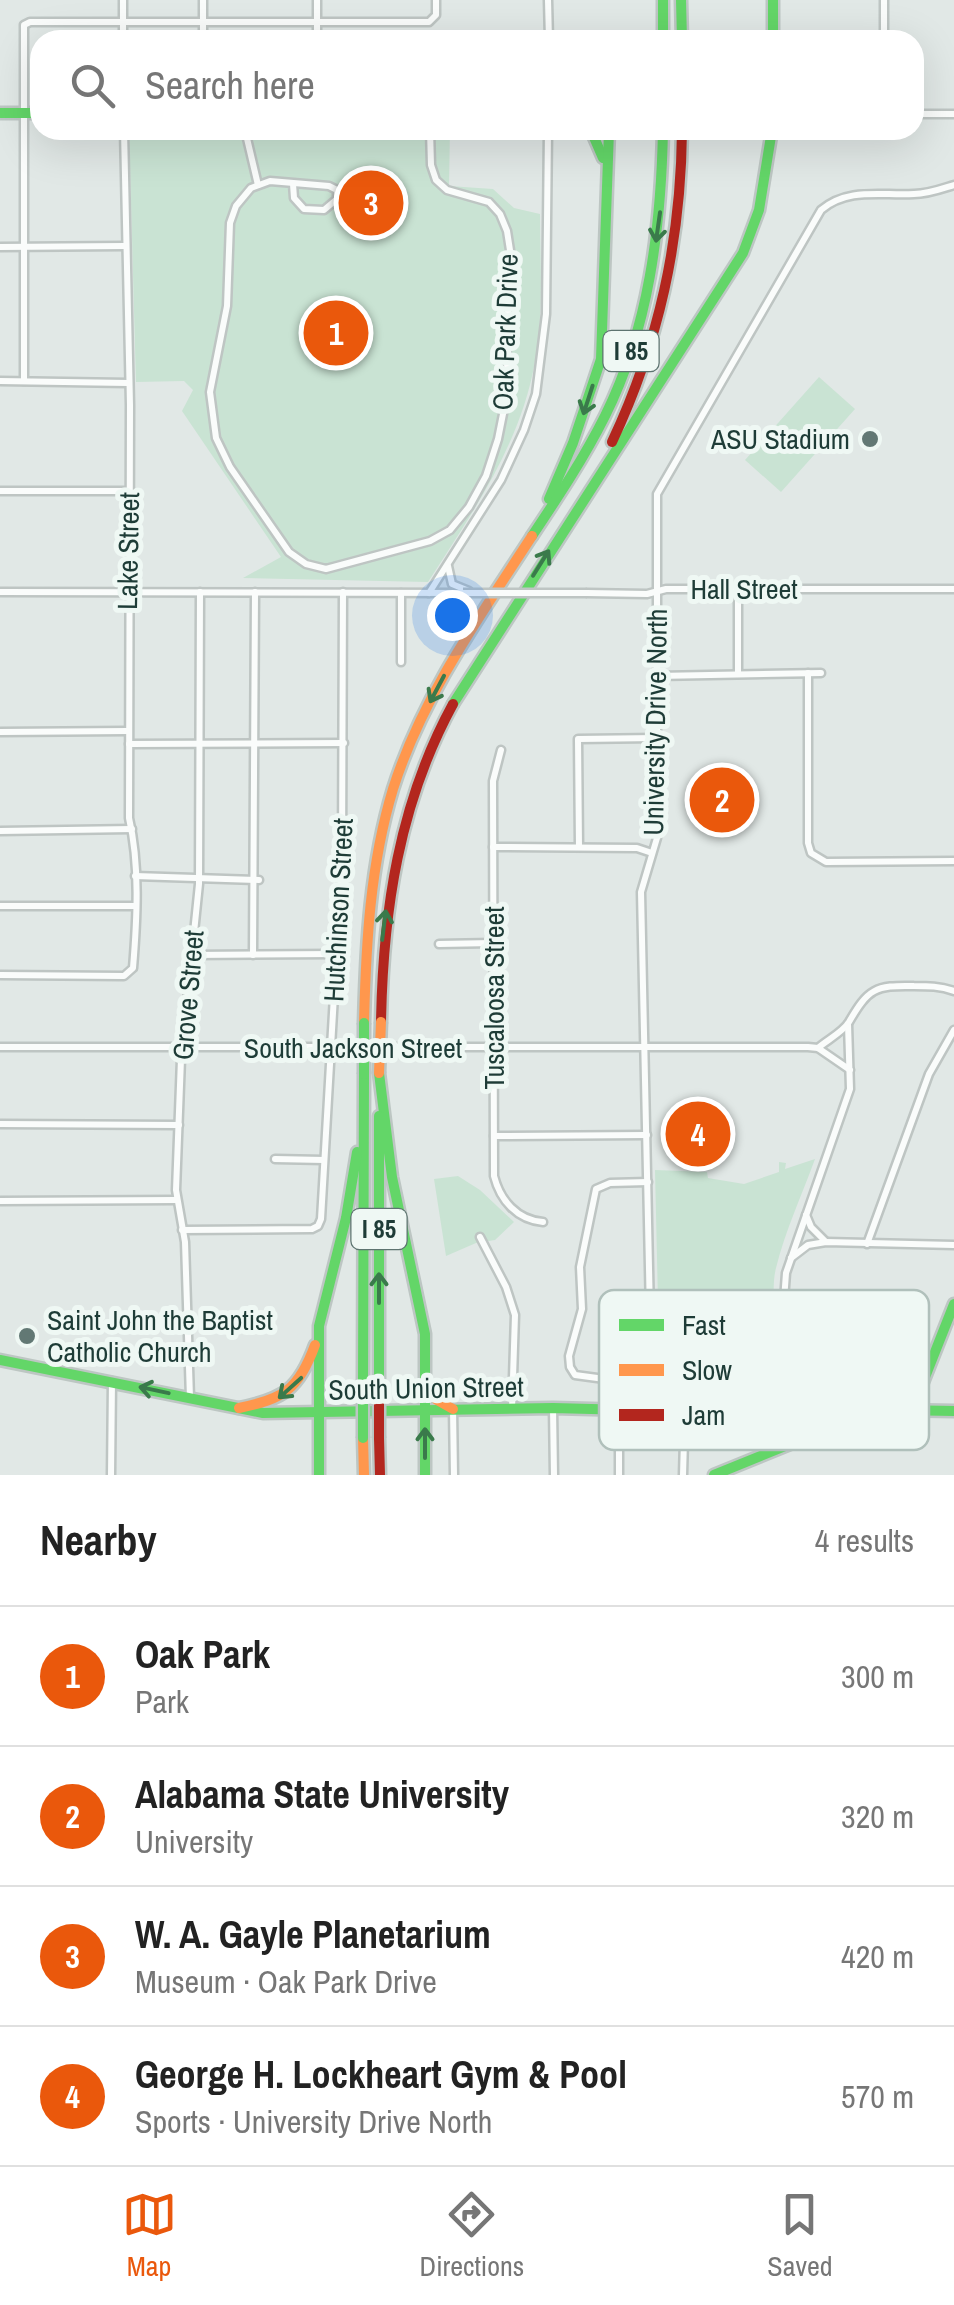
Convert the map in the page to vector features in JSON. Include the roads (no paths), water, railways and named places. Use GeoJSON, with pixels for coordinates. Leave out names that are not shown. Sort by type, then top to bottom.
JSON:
{"type":"FeatureCollection","features":[{"type":"Feature","properties":{"kind":"main road"},"geometry":{"type":"LineString","coordinates":[[663,0],[663,30]]}},
{"type":"Feature","properties":{"kind":"main road"},"geometry":{"type":"LineString","coordinates":[[681,0],[682,30]]}},
{"type":"Feature","properties":{"kind":"main road"},"geometry":{"type":"LineString","coordinates":[[773,0],[773,30]]}},
{"type":"Feature","properties":{"kind":"main road"},"geometry":{"type":"LineString","coordinates":[[0,113],[30,113]]}},
{"type":"Feature","properties":{"kind":"main road"},"geometry":{"type":"LineString","coordinates":[[595,140],[607,172]]}},
{"type":"Feature","properties":{"kind":"main road"},"geometry":{"type":"LineString","coordinates":[[524,546],[573,443],[601,359],[609,140]]}},
{"type":"Feature","properties":{"kind":"main road","name":"I 85"},"geometry":{"type":"LineString","coordinates":[[364,1475],[366,936],[372,874],[387,805],[438,685],[587,449],[615,394],[634,342],[658,227],[662,140]]}},
{"type":"Feature","properties":{"kind":"main road","name":"I 85"},"geometry":{"type":"LineString","coordinates":[[380,1475],[381,950],[392,868],[420,775],[439,729],[588,488],[649,360],[664,310],[680,214],[682,140]]}},
{"type":"Feature","properties":{"kind":"main road"},"geometry":{"type":"LineString","coordinates":[[588,488],[742,253],[758,210],[770,140]]}},
{"type":"Feature","properties":{"kind":"main road"},"geometry":{"type":"LineString","coordinates":[[766,167],[776,140]]}},
{"type":"Feature","properties":{"kind":"main road"},"geometry":{"type":"LineString","coordinates":[[379,1072],[392,1177],[422,1316],[425,1475]]}},
{"type":"Feature","properties":{"kind":"main road"},"geometry":{"type":"LineString","coordinates":[[239,1408],[275,1400],[294,1388],[306,1371],[346,1218],[363,1112]]}},
{"type":"Feature","properties":{"kind":"main road"},"geometry":{"type":"LineString","coordinates":[[929,1367],[954,1304]]}},
{"type":"Feature","properties":{"kind":"main road"},"geometry":{"type":"LineString","coordinates":[[317,1340],[320,1475]]}},
{"type":"Feature","properties":{"kind":"main road","name":"South Union Street"},"geometry":{"type":"LineString","coordinates":[[0,1360],[263,1413],[599,1408]]}},
{"type":"Feature","properties":{"kind":"main road"},"geometry":{"type":"LineString","coordinates":[[426,1380],[437,1400],[453,1409]]}},
{"type":"Feature","properties":{"kind":"main road"},"geometry":{"type":"LineString","coordinates":[[929,1410],[954,1411]]}},
{"type":"Feature","properties":{"kind":"main road"},"geometry":{"type":"LineString","coordinates":[[714,1475],[773,1450]]}},
{"type":"Feature","properties":{"kind":"street"},"geometry":{"type":"LineString","coordinates":[[123,0],[123,30]]}},
{"type":"Feature","properties":{"kind":"street"},"geometry":{"type":"LineString","coordinates":[[203,0],[204,30]]}},
{"type":"Feature","properties":{"kind":"street"},"geometry":{"type":"LineString","coordinates":[[317,0],[317,30]]}},
{"type":"Feature","properties":{"kind":"street"},"geometry":{"type":"LineString","coordinates":[[24,381],[24,25],[429,22],[436,15],[436,0]]}},
{"type":"Feature","properties":{"kind":"street"},"geometry":{"type":"LineString","coordinates":[[548,0],[548,30]]}},
{"type":"Feature","properties":{"kind":"street"},"geometry":{"type":"LineString","coordinates":[[884,0],[884,30]]}},
{"type":"Feature","properties":{"kind":"street"},"geometry":{"type":"LineString","coordinates":[[924,114],[954,114]]}},
{"type":"Feature","properties":{"kind":"street","name":"Lake Street"},"geometry":{"type":"LineString","coordinates":[[0,976],[124,976],[131,971],[135,876],[128,744],[124,140]]}},
{"type":"Feature","properties":{"kind":"street"},"geometry":{"type":"LineString","coordinates":[[248,140],[258,184],[274,181],[329,186],[337,190],[337,199],[324,210],[304,209],[294,198],[293,184]]}},
{"type":"Feature","properties":{"kind":"street","name":"Oak Park Drive"},"geometry":{"type":"LineString","coordinates":[[258,184],[241,198],[230,223],[226,306],[210,392],[212,424],[222,453],[288,552],[306,564],[334,568],[430,541],[461,518],[495,452],[508,388],[506,336],[512,263],[507,231],[494,206],[481,198],[448,190],[436,180],[430,140]]}},
{"type":"Feature","properties":{"kind":"street"},"geometry":{"type":"LineString","coordinates":[[429,593],[500,480],[536,394],[546,314],[548,140]]}},
{"type":"Feature","properties":{"kind":"street","name":"University Drive North"},"geometry":{"type":"LineString","coordinates":[[650,1290],[641,892],[657,838],[656,503],[664,478],[814,219],[831,202],[853,194],[916,194],[954,185]]}},
{"type":"Feature","properties":{"kind":"street"},"geometry":{"type":"LineString","coordinates":[[0,247],[124,246]]}},
{"type":"Feature","properties":{"kind":"street"},"geometry":{"type":"LineString","coordinates":[[0,381],[128,383]]}},
{"type":"Feature","properties":{"kind":"street"},"geometry":{"type":"LineString","coordinates":[[0,491],[129,491]]}},
{"type":"Feature","properties":{"kind":"street"},"geometry":{"type":"LineString","coordinates":[[448,564],[452,584],[475,593]]}},
{"type":"Feature","properties":{"kind":"street"},"geometry":{"type":"LineString","coordinates":[[738,589],[738,674]]}},
{"type":"Feature","properties":{"kind":"street","name":"Hall Street"},"geometry":{"type":"LineString","coordinates":[[0,592],[954,589]]}},
{"type":"Feature","properties":{"kind":"street","name":"Grove Street"},"geometry":{"type":"LineString","coordinates":[[190,1398],[182,1230],[176,1200],[178,1125],[200,878],[200,592]]}},
{"type":"Feature","properties":{"kind":"street"},"geometry":{"type":"LineString","coordinates":[[253,955],[254,592]]}},
{"type":"Feature","properties":{"kind":"street","name":"Hutchinson Street"},"geometry":{"type":"LineString","coordinates":[[182,1230],[318,1226],[336,954],[344,743],[343,592]]}},
{"type":"Feature","properties":{"kind":"street"},"geometry":{"type":"LineString","coordinates":[[401,593],[401,662]]}},
{"type":"Feature","properties":{"kind":"street"},"geometry":{"type":"LineString","coordinates":[[808,673],[808,843],[814,856],[826,862],[954,860]]}},
{"type":"Feature","properties":{"kind":"street"},"geometry":{"type":"LineString","coordinates":[[656,676],[821,673]]}},
{"type":"Feature","properties":{"kind":"street"},"geometry":{"type":"LineString","coordinates":[[0,732],[128,731]]}},
{"type":"Feature","properties":{"kind":"street"},"geometry":{"type":"LineString","coordinates":[[579,847],[578,739],[657,738]]}},
{"type":"Feature","properties":{"kind":"street"},"geometry":{"type":"LineString","coordinates":[[128,744],[344,743]]}},
{"type":"Feature","properties":{"kind":"street","name":"Tuscaloosa Street"},"geometry":{"type":"LineString","coordinates":[[502,750],[494,769],[494,1176],[501,1196],[528,1220],[542,1222]]}},
{"type":"Feature","properties":{"kind":"street"},"geometry":{"type":"LineString","coordinates":[[0,831],[132,829]]}},
{"type":"Feature","properties":{"kind":"street"},"geometry":{"type":"LineString","coordinates":[[493,847],[637,848],[652,852]]}},
{"type":"Feature","properties":{"kind":"street"},"geometry":{"type":"LineString","coordinates":[[135,876],[256,880]]}},
{"type":"Feature","properties":{"kind":"street"},"geometry":{"type":"LineString","coordinates":[[0,906],[134,906]]}},
{"type":"Feature","properties":{"kind":"street"},"geometry":{"type":"LineString","coordinates":[[439,944],[493,943]]}},
{"type":"Feature","properties":{"kind":"street"},"geometry":{"type":"LineString","coordinates":[[191,955],[336,954]]}},
{"type":"Feature","properties":{"kind":"street"},"geometry":{"type":"LineString","coordinates":[[850,1070],[818,1048],[848,1024],[862,999],[878,988],[928,986],[954,991]]}},
{"type":"Feature","properties":{"kind":"street"},"geometry":{"type":"LineString","coordinates":[[783,1290],[790,1258],[848,1097],[848,1024]]}},
{"type":"Feature","properties":{"kind":"street"},"geometry":{"type":"LineString","coordinates":[[867,1244],[927,1078],[954,1030]]}},
{"type":"Feature","properties":{"kind":"street","name":"South Jackson Street"},"geometry":{"type":"LineString","coordinates":[[0,1047],[818,1048]]}},
{"type":"Feature","properties":{"kind":"street"},"geometry":{"type":"LineString","coordinates":[[0,1124],[178,1125]]}},
{"type":"Feature","properties":{"kind":"street"},"geometry":{"type":"LineString","coordinates":[[494,1136],[647,1136]]}},
{"type":"Feature","properties":{"kind":"street"},"geometry":{"type":"LineString","coordinates":[[275,1160],[324,1160]]}},
{"type":"Feature","properties":{"kind":"street"},"geometry":{"type":"LineString","coordinates":[[599,1379],[575,1376],[569,1356],[582,1309],[580,1267],[596,1188],[610,1183],[648,1182]]}},
{"type":"Feature","properties":{"kind":"street"},"geometry":{"type":"LineString","coordinates":[[0,1201],[176,1200]]}},
{"type":"Feature","properties":{"kind":"street"},"geometry":{"type":"LineString","coordinates":[[806,1214],[811,1228],[826,1242]]}},
{"type":"Feature","properties":{"kind":"street"},"geometry":{"type":"LineString","coordinates":[[480,1237],[506,1287],[515,1316],[512,1408]]}},
{"type":"Feature","properties":{"kind":"street"},"geometry":{"type":"LineString","coordinates":[[790,1258],[808,1245],[826,1242],[954,1244]]}},
{"type":"Feature","properties":{"kind":"street"},"geometry":{"type":"LineString","coordinates":[[112,1381],[112,1475]]}},
{"type":"Feature","properties":{"kind":"street"},"geometry":{"type":"LineString","coordinates":[[553,1408],[554,1475]]}},
{"type":"Feature","properties":{"kind":"street"},"geometry":{"type":"LineString","coordinates":[[453,1409],[454,1475]]}},
{"type":"Feature","properties":{"kind":"street"},"geometry":{"type":"LineString","coordinates":[[619,1475],[620,1450]]}},
{"type":"Feature","properties":{"kind":"street"},"geometry":{"type":"LineString","coordinates":[[683,1475],[684,1450]]}},
{"type":"Feature","properties":{"kind":"street"},"geometry":{"type":"LineString","coordinates":[[747,1461],[747,1475]]}},
{"type":"Feature","properties":{"kind":"place","name":"W. A. Gayle Planetarium"},"geometry":{"type":"Point","coordinates":[371,203]}},
{"type":"Feature","properties":{"kind":"place","name":"Oak Park"},"geometry":{"type":"Point","coordinates":[336,333]}},
{"type":"Feature","properties":{"kind":"place","name":"ASU Stadium"},"geometry":{"type":"Point","coordinates":[870,439]}},
{"type":"Feature","properties":{"kind":"place","name":"Alabama State University"},"geometry":{"type":"Point","coordinates":[722,800]}},
{"type":"Feature","properties":{"kind":"place","name":"George H. Lockheart Gym & Pool"},"geometry":{"type":"Point","coordinates":[698,1134]}},
{"type":"Feature","properties":{"kind":"place","name":"Saint John the Baptist Catholic Church"},"geometry":{"type":"Point","coordinates":[27,1336]}}]}
